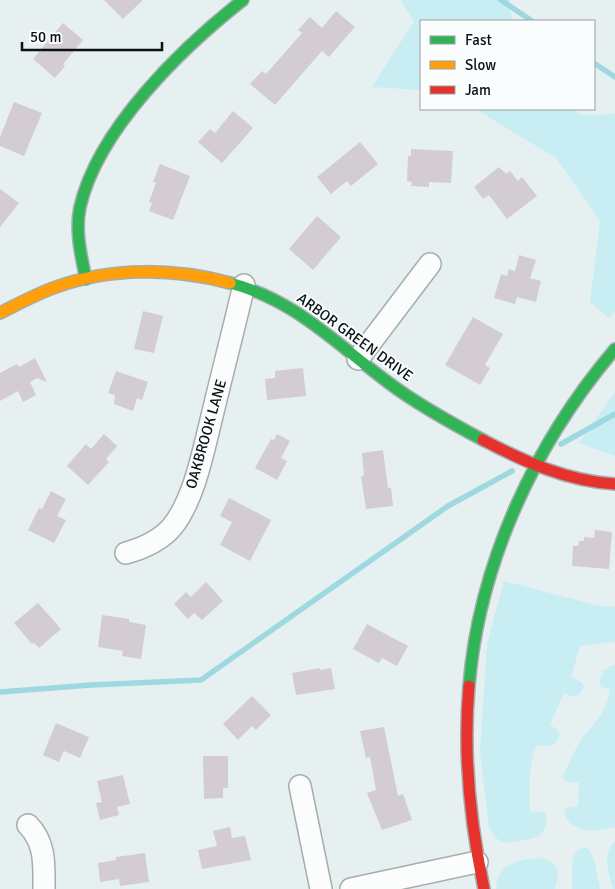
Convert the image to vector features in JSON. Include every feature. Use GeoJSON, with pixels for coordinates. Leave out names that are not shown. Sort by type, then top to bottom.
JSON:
{"type":"FeatureCollection","features":[{"type":"Feature","properties":{"kind":"street"},"geometry":{"type":"LineString","coordinates":[[86,279],[80,254],[78,234],[80,208],[93,170],[124,121],[154,84],[199,36],[243,0]]}},
{"type":"Feature","properties":{"kind":"street"},"geometry":{"type":"LineString","coordinates":[[358,359],[430,264]]}},
{"type":"Feature","properties":{"kind":"street","name":"ARBOR GREEN DRIVE"},"geometry":{"type":"LineString","coordinates":[[0,313],[59,286],[86,279],[139,273],[179,273],[212,277],[270,296],[298,312],[392,385],[439,416],[486,442],[535,466],[574,479],[615,484]]}},
{"type":"Feature","properties":{"kind":"street","name":"OAKBROOK LANE"},"geometry":{"type":"LineString","coordinates":[[126,553],[144,548],[159,539],[172,526],[185,505],[200,465],[244,286]]}},
{"type":"Feature","properties":{"kind":"street"},"geometry":{"type":"LineString","coordinates":[[484,889],[477,862],[470,816],[467,768],[468,690],[474,642],[484,594],[498,548],[535,466],[567,413],[615,349]]}},
{"type":"Feature","properties":{"kind":"street"},"geometry":{"type":"LineString","coordinates":[[300,786],[321,889]]}},
{"type":"Feature","properties":{"kind":"street"},"geometry":{"type":"LineString","coordinates":[[28,825],[38,839],[43,853],[44,889]]}},
{"type":"Feature","properties":{"kind":"street"},"geometry":{"type":"LineString","coordinates":[[351,889],[477,862]]}},
{"type":"Feature","properties":{"kind":"shaded area"},"geometry":{"type":"Polygon","coordinates":[[[400,0],[510,0],[512,20],[420,20],[420,90],[372,87],[414,21],[400,0]]]}},
{"type":"Feature","properties":{"kind":"shaded area"},"geometry":{"type":"Polygon","coordinates":[[[477,110],[575,110],[582,115],[615,114],[615,312],[609,318],[590,302],[600,221],[556,158],[477,110]]]}},
{"type":"Feature","properties":{"kind":"shaded area"},"geometry":{"type":"Polygon","coordinates":[[[615,392],[615,456],[579,443],[615,392]]]}},
{"type":"Feature","properties":{"kind":"shaded area"},"geometry":{"type":"Polygon","coordinates":[[[504,581],[596,605],[615,607],[615,642],[580,646],[571,677],[582,683],[584,687],[579,695],[573,697],[564,693],[550,725],[559,730],[556,742],[549,746],[536,745],[530,779],[530,813],[542,811],[546,813],[544,831],[532,839],[508,842],[498,840],[489,828],[480,752],[487,644],[504,581]]]}},
{"type":"Feature","properties":{"kind":"shaded area"},"geometry":{"type":"Polygon","coordinates":[[[615,665],[615,827],[593,831],[573,825],[564,813],[566,808],[578,806],[579,783],[565,781],[563,777],[579,744],[606,705],[610,689],[601,687],[599,683],[603,671],[615,665]]]}},
{"type":"Feature","properties":{"kind":"shaded area"},"geometry":{"type":"Polygon","coordinates":[[[615,841],[615,889],[613,889],[607,858],[608,852],[615,841]]]}},
{"type":"Feature","properties":{"kind":"shaded area"},"geometry":{"type":"Polygon","coordinates":[[[582,848],[587,848],[594,859],[600,889],[572,889],[574,855],[582,848]]]}},
{"type":"Feature","properties":{"kind":"shaded area"},"geometry":{"type":"Polygon","coordinates":[[[542,858],[552,863],[557,870],[558,878],[555,889],[496,889],[500,873],[505,868],[518,861],[542,858]]]}},
{"type":"Feature","properties":{"kind":"building"},"geometry":{"type":"Polygon","coordinates":[[[104,0],[143,0],[123,19],[104,0]]]}},
{"type":"Feature","properties":{"kind":"building"},"geometry":{"type":"Polygon","coordinates":[[[336,11],[355,27],[329,57],[322,51],[275,105],[250,84],[262,71],[266,74],[302,33],[298,30],[310,17],[322,28],[336,11]]]}},
{"type":"Feature","properties":{"kind":"building"},"geometry":{"type":"Polygon","coordinates":[[[63,23],[83,40],[63,64],[65,66],[55,78],[33,59],[63,23]]]}},
{"type":"Feature","properties":{"kind":"building"},"geometry":{"type":"Polygon","coordinates":[[[14,102],[42,113],[24,156],[0,146],[0,137],[14,102]]]}},
{"type":"Feature","properties":{"kind":"building"},"geometry":{"type":"Polygon","coordinates":[[[233,111],[253,128],[222,163],[198,142],[210,129],[215,133],[233,111]]]}},
{"type":"Feature","properties":{"kind":"building"},"geometry":{"type":"Polygon","coordinates":[[[360,142],[378,164],[351,186],[347,181],[331,194],[317,177],[360,142]]]}},
{"type":"Feature","properties":{"kind":"building"},"geometry":{"type":"Polygon","coordinates":[[[411,149],[453,151],[451,183],[429,182],[429,187],[411,186],[412,182],[407,181],[408,156],[411,156],[411,149]]]}},
{"type":"Feature","properties":{"kind":"building"},"geometry":{"type":"Polygon","coordinates":[[[160,164],[190,176],[173,220],[149,211],[152,203],[149,202],[156,183],[153,182],[160,164]]]}},
{"type":"Feature","properties":{"kind":"building"},"geometry":{"type":"Polygon","coordinates":[[[499,167],[506,174],[510,171],[518,181],[522,177],[537,196],[507,219],[489,195],[483,199],[474,187],[499,167]]]}},
{"type":"Feature","properties":{"kind":"building"},"geometry":{"type":"Polygon","coordinates":[[[0,189],[19,203],[0,227],[0,189]]]}},
{"type":"Feature","properties":{"kind":"building"},"geometry":{"type":"Polygon","coordinates":[[[317,216],[341,237],[313,270],[289,249],[317,216]]]}},
{"type":"Feature","properties":{"kind":"building"},"geometry":{"type":"Polygon","coordinates":[[[519,255],[536,260],[530,278],[541,281],[536,302],[517,297],[515,304],[494,298],[501,274],[507,276],[509,269],[515,271],[519,255]]]}},
{"type":"Feature","properties":{"kind":"building"},"geometry":{"type":"Polygon","coordinates":[[[143,311],[163,316],[154,353],[134,349],[143,311]]]}},
{"type":"Feature","properties":{"kind":"building"},"geometry":{"type":"Polygon","coordinates":[[[473,317],[503,334],[485,365],[490,368],[480,385],[445,365],[473,317]]]}},
{"type":"Feature","properties":{"kind":"building"},"geometry":{"type":"Polygon","coordinates":[[[35,358],[47,382],[37,378],[30,382],[36,395],[23,402],[18,391],[0,401],[0,373],[17,364],[19,367],[35,358]]]}},
{"type":"Feature","properties":{"kind":"building"},"geometry":{"type":"Polygon","coordinates":[[[303,368],[306,396],[267,400],[265,379],[275,378],[275,371],[303,368]]]}},
{"type":"Feature","properties":{"kind":"building"},"geometry":{"type":"Polygon","coordinates":[[[116,371],[148,382],[142,400],[137,398],[133,411],[114,404],[115,395],[108,393],[116,371]]]}},
{"type":"Feature","properties":{"kind":"building"},"geometry":{"type":"Polygon","coordinates":[[[104,434],[117,446],[106,459],[109,462],[88,485],[67,466],[86,444],[91,449],[104,434]]]}},
{"type":"Feature","properties":{"kind":"building"},"geometry":{"type":"Polygon","coordinates":[[[277,434],[290,441],[281,458],[287,461],[277,480],[255,468],[271,439],[274,440],[277,434]]]}},
{"type":"Feature","properties":{"kind":"building"},"geometry":{"type":"Polygon","coordinates":[[[383,450],[388,488],[391,488],[393,506],[366,509],[361,476],[364,476],[362,453],[383,450]]]}},
{"type":"Feature","properties":{"kind":"building"},"geometry":{"type":"Polygon","coordinates":[[[51,491],[66,499],[57,516],[66,520],[54,543],[28,530],[39,508],[42,509],[51,491]]]}},
{"type":"Feature","properties":{"kind":"building"},"geometry":{"type":"Polygon","coordinates":[[[229,498],[271,520],[250,561],[220,545],[232,522],[220,516],[229,498]]]}},
{"type":"Feature","properties":{"kind":"building"},"geometry":{"type":"Polygon","coordinates":[[[595,530],[612,532],[609,569],[572,566],[573,546],[578,546],[579,541],[584,541],[584,537],[594,538],[595,530]]]}},
{"type":"Feature","properties":{"kind":"building"},"geometry":{"type":"Polygon","coordinates":[[[206,582],[223,601],[202,620],[194,613],[188,619],[174,604],[186,592],[191,597],[206,582]]]}},
{"type":"Feature","properties":{"kind":"building"},"geometry":{"type":"Polygon","coordinates":[[[38,603],[61,629],[39,648],[34,643],[32,644],[14,623],[38,603]]]}},
{"type":"Feature","properties":{"kind":"building"},"geometry":{"type":"Polygon","coordinates":[[[102,615],[129,619],[129,622],[146,625],[141,659],[122,656],[123,651],[98,647],[102,615]]]}},
{"type":"Feature","properties":{"kind":"building"},"geometry":{"type":"Polygon","coordinates":[[[367,624],[408,646],[397,666],[382,658],[379,663],[353,649],[367,624]]]}},
{"type":"Feature","properties":{"kind":"building"},"geometry":{"type":"Polygon","coordinates":[[[320,668],[320,670],[331,668],[335,689],[296,695],[292,673],[320,668]]]}},
{"type":"Feature","properties":{"kind":"building"},"geometry":{"type":"Polygon","coordinates":[[[252,696],[271,715],[256,730],[252,726],[238,740],[223,724],[252,696]]]}},
{"type":"Feature","properties":{"kind":"building"},"geometry":{"type":"Polygon","coordinates":[[[56,723],[89,737],[80,758],[64,751],[59,762],[43,755],[56,723]]]}},
{"type":"Feature","properties":{"kind":"building"},"geometry":{"type":"Polygon","coordinates":[[[384,727],[398,796],[403,794],[412,820],[382,830],[367,793],[376,790],[370,757],[366,758],[360,731],[384,727]]]}},
{"type":"Feature","properties":{"kind":"building"},"geometry":{"type":"Polygon","coordinates":[[[203,756],[228,756],[228,788],[223,788],[223,798],[204,799],[203,756]]]}},
{"type":"Feature","properties":{"kind":"building"},"geometry":{"type":"Polygon","coordinates":[[[123,775],[130,804],[117,807],[119,815],[100,820],[96,803],[102,802],[97,781],[123,775]]]}},
{"type":"Feature","properties":{"kind":"building"},"geometry":{"type":"Polygon","coordinates":[[[230,827],[232,838],[245,836],[251,860],[202,869],[198,850],[217,846],[213,831],[230,827]]]}},
{"type":"Feature","properties":{"kind":"building"},"geometry":{"type":"Polygon","coordinates":[[[145,853],[149,882],[120,886],[119,879],[100,882],[98,863],[116,860],[116,857],[145,853]]]}},
{"type":"Feature","properties":{"kind":"waterway"},"geometry":{"type":"LineString","coordinates":[[501,0],[531,20]]}},
{"type":"Feature","properties":{"kind":"waterway"},"geometry":{"type":"LineString","coordinates":[[595,64],[615,77]]}},
{"type":"Feature","properties":{"kind":"waterway"},"geometry":{"type":"LineString","coordinates":[[561,444],[615,414]]}},
{"type":"Feature","properties":{"kind":"waterway"},"geometry":{"type":"LineString","coordinates":[[0,692],[91,685],[201,680],[448,506],[512,471]]}},
{"type":"Feature","properties":{"kind":"traffic: fast"},"geometry":{"type":"LineString","coordinates":[[86,279],[79,243],[80,207],[90,178],[104,148],[145,92],[169,66],[219,19],[243,0]]}},
{"type":"Feature","properties":{"kind":"traffic: fast"},"geometry":{"type":"LineString","coordinates":[[230,283],[275,300],[295,312],[411,399],[483,440]]}},
{"type":"Feature","properties":{"kind":"traffic: fast"},"geometry":{"type":"LineString","coordinates":[[469,686],[475,640],[485,595],[498,550],[516,507],[536,465],[560,424],[586,385],[615,349]]}},
{"type":"Feature","properties":{"kind":"traffic: slow"},"geometry":{"type":"LineString","coordinates":[[0,313],[27,299],[77,280],[120,273],[165,272],[187,274],[230,283]]}},
{"type":"Feature","properties":{"kind":"traffic: jam"},"geometry":{"type":"LineString","coordinates":[[483,440],[515,456],[563,475],[615,484]]}},
{"type":"Feature","properties":{"kind":"traffic: jam"},"geometry":{"type":"LineString","coordinates":[[469,686],[467,762],[475,839],[484,889]]}}]}
